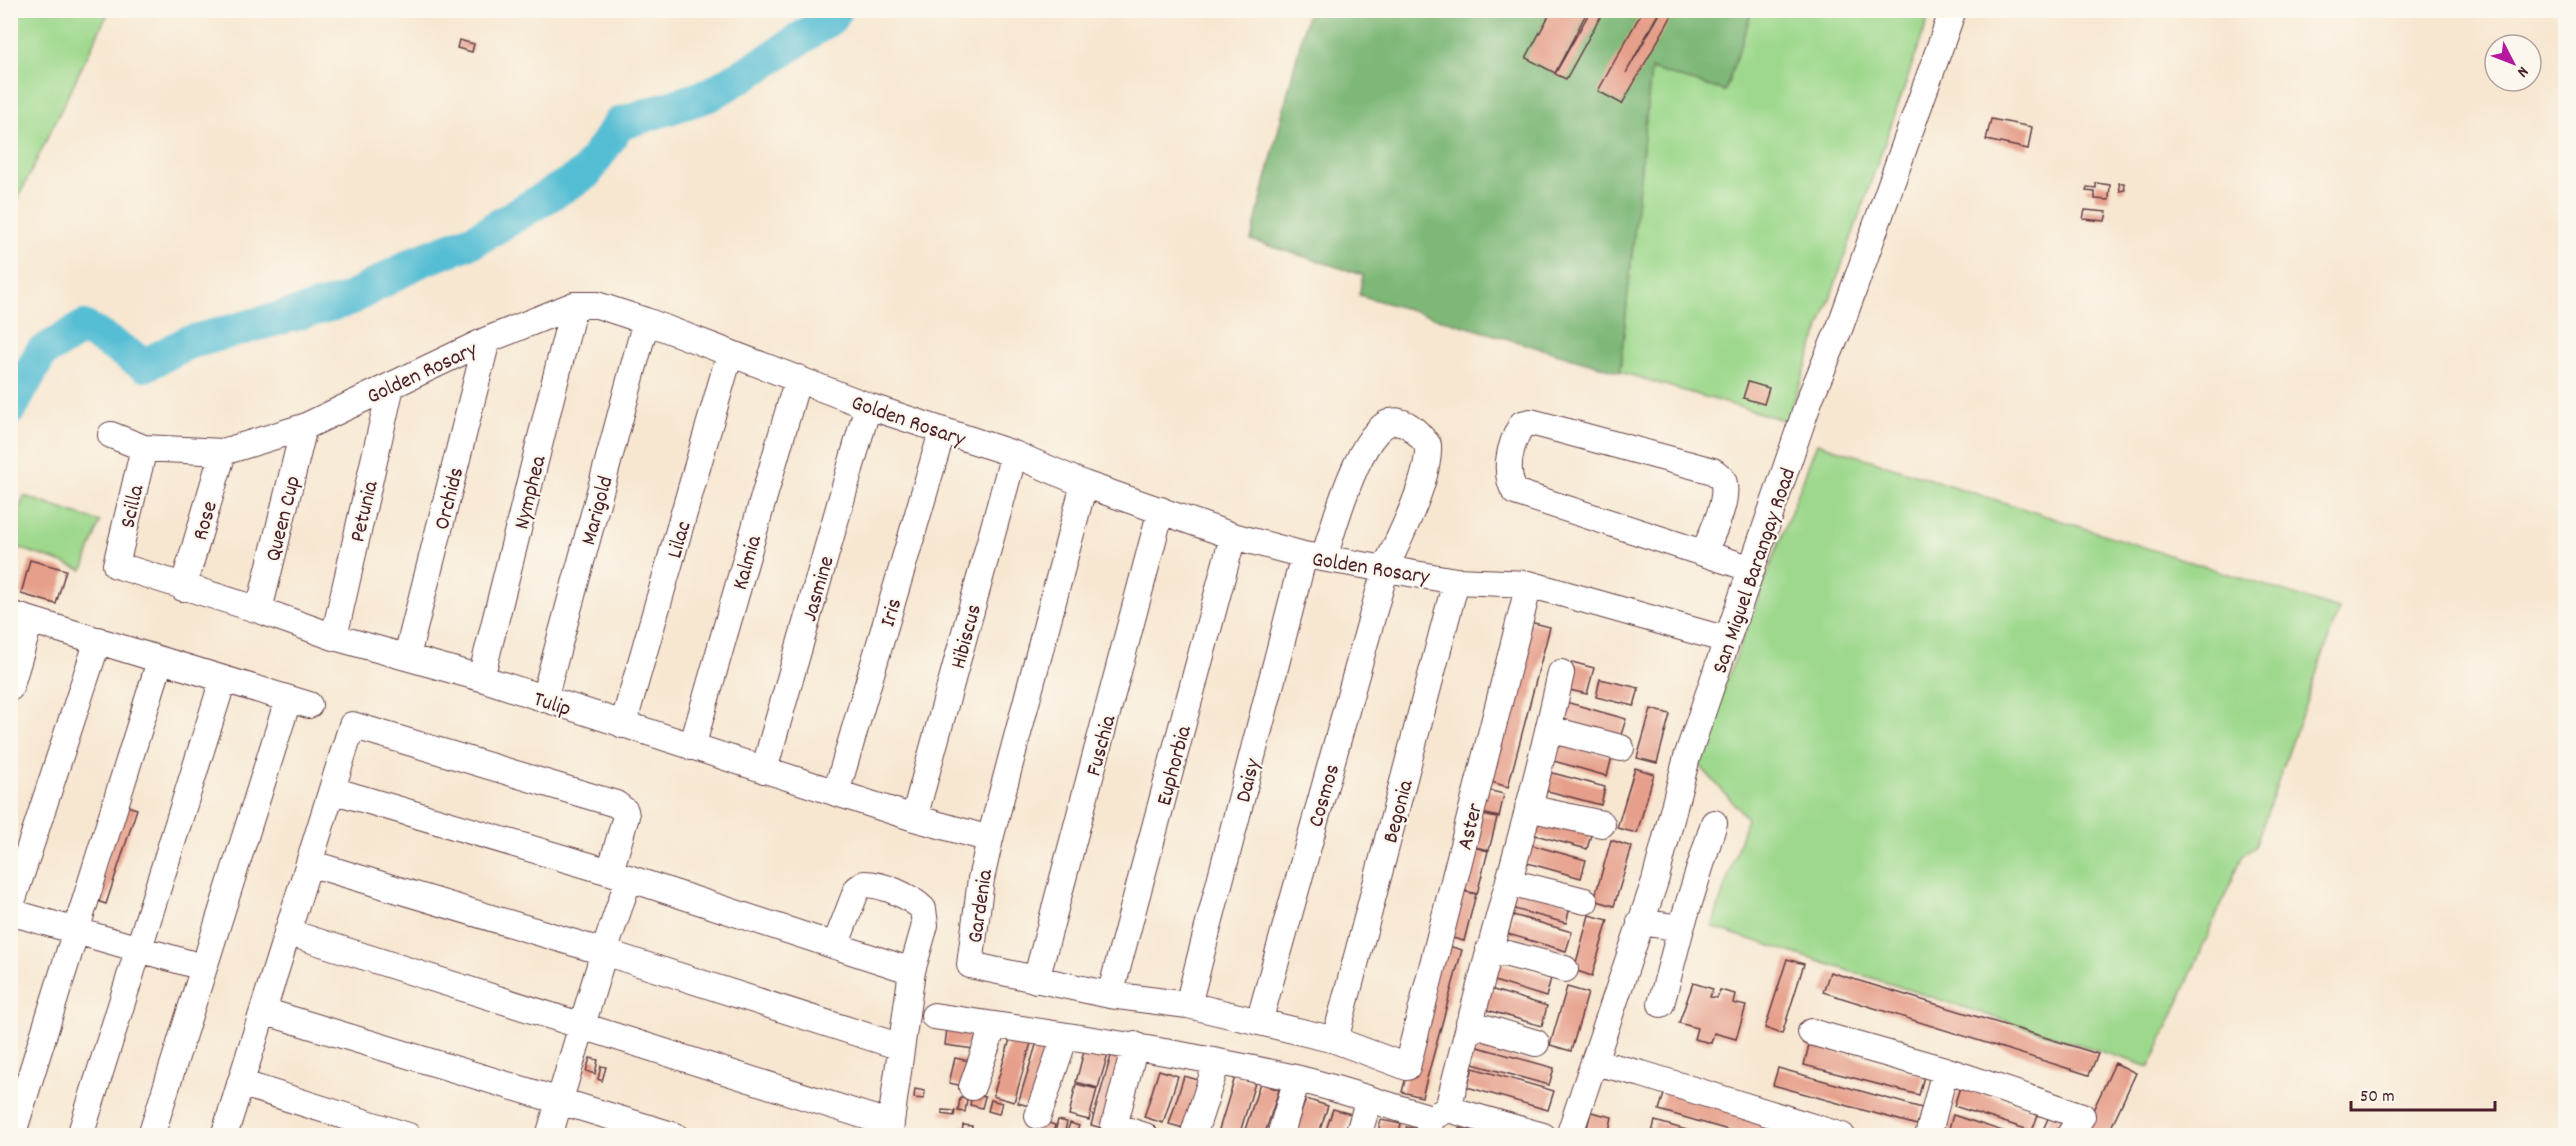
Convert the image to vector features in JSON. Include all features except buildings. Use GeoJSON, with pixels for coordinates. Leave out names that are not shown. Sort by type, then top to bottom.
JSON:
{"type":"FeatureCollection","features":[{"type":"Feature","properties":{"kind":"street","name":"San Miguel Barangay Road"},"geometry":{"type":"LineString","coordinates":[[1569,1136],[1654,881],[1687,758],[1727,640],[1810,398],[1840,327],[1953,10]]}},
{"type":"Feature","properties":{"kind":"street","name":"Golden Rosary"},"geometry":{"type":"LineString","coordinates":[[111,435],[144,448],[223,452],[304,426],[487,340],[574,305],[597,305],[646,321],[868,406],[1014,454],[1084,484],[1233,536],[1314,557],[1386,567],[1456,581],[1529,584],[1727,640]]}},
{"type":"Feature","properties":{"kind":"street","name":"Nymphea"},"geometry":{"type":"LineString","coordinates":[[481,678],[574,305]]}},
{"type":"Feature","properties":{"kind":"street","name":"Marigold"},"geometry":{"type":"LineString","coordinates":[[544,699],[646,321]]}},
{"type":"Feature","properties":{"kind":"street","name":"Orchids"},"geometry":{"type":"LineString","coordinates":[[407,656],[487,340]]}},
{"type":"Feature","properties":{"kind":"street","name":"Lilac"},"geometry":{"type":"LineString","coordinates":[[623,725],[730,354]]}},
{"type":"Feature","properties":{"kind":"street","name":"Kalmia"},"geometry":{"type":"LineString","coordinates":[[692,747],[798,378]]}},
{"type":"Feature","properties":{"kind":"street","name":"Petunia"},"geometry":{"type":"LineString","coordinates":[[334,637],[391,386]]}},
{"type":"Feature","properties":{"kind":"street","name":"Jasmine"},"geometry":{"type":"LineString","coordinates":[[764,770],[868,406]]}},
{"type":"Feature","properties":{"kind":"street","name":"Daisy"},"geometry":{"type":"LineString","coordinates":[[1188,1005],[1314,557],[1352,469],[1385,425],[1400,422],[1422,438],[1428,445],[1429,455],[1413,506],[1386,567]]}},
{"type":"Feature","properties":{"kind":"street"},"geometry":{"type":"LineString","coordinates":[[1704,553],[1722,501],[1725,485],[1722,478],[1713,471],[1531,422],[1522,424],[1515,435],[1508,462],[1509,482],[1515,492],[1752,569]]}},
{"type":"Feature","properties":{"kind":"street","name":"Queen Cup"},"geometry":{"type":"LineString","coordinates":[[259,610],[304,426]]}},
{"type":"Feature","properties":{"kind":"street","name":"Iris"},"geometry":{"type":"LineString","coordinates":[[836,793],[942,432]]}},
{"type":"Feature","properties":{"kind":"street","name":"Scilla"},"geometry":{"type":"LineString","coordinates":[[116,564],[144,448]]}},
{"type":"Feature","properties":{"kind":"street","name":"Rose"},"geometry":{"type":"LineString","coordinates":[[183,588],[223,452]]}},
{"type":"Feature","properties":{"kind":"street","name":"Hibiscus"},"geometry":{"type":"LineString","coordinates":[[914,818],[1014,454]]}},
{"type":"Feature","properties":{"kind":"street","name":"Gardenia"},"geometry":{"type":"LineString","coordinates":[[1084,484],[990,839],[981,879],[970,965],[1036,981],[1110,995],[1188,1005],[1335,1040],[1407,1067]]}},
{"type":"Feature","properties":{"kind":"street","name":"Fuschia"},"geometry":{"type":"LineString","coordinates":[[1036,981],[1161,510]]}},
{"type":"Feature","properties":{"kind":"street","name":"Euphorbia"},"geometry":{"type":"LineString","coordinates":[[1110,995],[1233,536]]}},
{"type":"Feature","properties":{"kind":"street","name":"Tulip"},"geometry":{"type":"LineString","coordinates":[[116,564],[334,637],[481,678],[914,818],[990,839]]}},
{"type":"Feature","properties":{"kind":"street","name":"Cosmos"},"geometry":{"type":"LineString","coordinates":[[1259,1022],[1386,567]]}},
{"type":"Feature","properties":{"kind":"street","name":"Begonia"},"geometry":{"type":"LineString","coordinates":[[1335,1040],[1456,581]]}},
{"type":"Feature","properties":{"kind":"street","name":"Aster"},"geometry":{"type":"LineString","coordinates":[[1407,1067],[1529,584]]}},
{"type":"Feature","properties":{"kind":"street"},"geometry":{"type":"LineString","coordinates":[[10,688],[20,617],[299,703],[202,967],[151,1136]]}},
{"type":"Feature","properties":{"kind":"street"},"geometry":{"type":"LineString","coordinates":[[98,640],[10,910],[202,967]]}},
{"type":"Feature","properties":{"kind":"street"},"geometry":{"type":"LineString","coordinates":[[12,1136],[160,661]]}},
{"type":"Feature","properties":{"kind":"street"},"geometry":{"type":"LineString","coordinates":[[1436,1121],[1469,1023],[1509,882],[1549,729],[1561,673]]}},
{"type":"Feature","properties":{"kind":"street"},"geometry":{"type":"LineString","coordinates":[[80,1136],[223,680]]}},
{"type":"Feature","properties":{"kind":"street"},"geometry":{"type":"LineString","coordinates":[[224,1136],[352,725],[621,807],[626,816],[620,875],[604,952],[549,1136]]}},
{"type":"Feature","properties":{"kind":"street"},"geometry":{"type":"LineString","coordinates":[[1549,729],[1621,748]]}},
{"type":"Feature","properties":{"kind":"street"},"geometry":{"type":"LineString","coordinates":[[332,790],[620,875],[912,971]]}},
{"type":"Feature","properties":{"kind":"street"},"geometry":{"type":"LineString","coordinates":[[1528,808],[1602,824]]}},
{"type":"Feature","properties":{"kind":"street"},"geometry":{"type":"LineString","coordinates":[[1661,1004],[1681,928],[1714,823]]}},
{"type":"Feature","properties":{"kind":"street"},"geometry":{"type":"LineString","coordinates":[[309,863],[604,952],[901,1047]]}},
{"type":"Feature","properties":{"kind":"street"},"geometry":{"type":"LineString","coordinates":[[1509,882],[1584,901]]}},
{"type":"Feature","properties":{"kind":"street"},"geometry":{"type":"LineString","coordinates":[[287,933],[582,1026],[890,1130],[912,971],[925,925],[924,909],[914,900],[864,884],[857,889],[835,946]]}},
{"type":"Feature","properties":{"kind":"street"},"geometry":{"type":"LineString","coordinates":[[1640,922],[1681,928]]}},
{"type":"Feature","properties":{"kind":"street"},"geometry":{"type":"LineString","coordinates":[[1489,949],[1565,969]]}},
{"type":"Feature","properties":{"kind":"street"},"geometry":{"type":"LineString","coordinates":[[263,1011],[675,1136]]}},
{"type":"Feature","properties":{"kind":"street"},"geometry":{"type":"LineString","coordinates":[[934,1016],[1135,1046],[1217,1062],[1297,1079],[1436,1121],[1543,1136]]}},
{"type":"Feature","properties":{"kind":"street"},"geometry":{"type":"LineString","coordinates":[[1469,1023],[1536,1043]]}},
{"type":"Feature","properties":{"kind":"street"},"geometry":{"type":"LineString","coordinates":[[972,1088],[994,1025]]}},
{"type":"Feature","properties":{"kind":"street"},"geometry":{"type":"LineString","coordinates":[[1811,1032],[1945,1070],[2082,1116],[2069,1136]]}},
{"type":"Feature","properties":{"kind":"street"},"geometry":{"type":"LineString","coordinates":[[1038,1116],[1065,1036]]}},
{"type":"Feature","properties":{"kind":"street"},"geometry":{"type":"LineString","coordinates":[[1135,1046],[1114,1126],[1145,1136]]}},
{"type":"Feature","properties":{"kind":"street"},"geometry":{"type":"LineString","coordinates":[[1193,1136],[1217,1062]]}},
{"type":"Feature","properties":{"kind":"street"},"geometry":{"type":"LineString","coordinates":[[1594,1062],[1642,1074],[1801,1129],[1842,1136]]}},
{"type":"Feature","properties":{"kind":"street"},"geometry":{"type":"LineString","coordinates":[[1928,1136],[1945,1070]]}},
{"type":"Feature","properties":{"kind":"street"},"geometry":{"type":"LineString","coordinates":[[1280,1136],[1297,1079]]}},
{"type":"Feature","properties":{"kind":"street"},"geometry":{"type":"LineString","coordinates":[[240,1083],[408,1136]]}},
{"type":"Feature","properties":{"kind":"street"},"geometry":{"type":"LineString","coordinates":[[1358,1136],[1369,1099]]}},
{"type":"Feature","properties":{"kind":"green space"},"geometry":{"type":"Polygon","coordinates":[[[10,11],[109,11],[11,213],[10,11]]]}},
{"type":"Feature","properties":{"kind":"green space"},"geometry":{"type":"Polygon","coordinates":[[[1308,11],[1752,11],[1725,91],[1651,69],[1620,372],[1359,295],[1363,275],[1251,240],[1308,11]]]}},
{"type":"Feature","properties":{"kind":"green space"},"geometry":{"type":"Polygon","coordinates":[[[1752,11],[1931,11],[1787,421],[1620,372],[1651,69],[1725,91],[1752,11]]]}},
{"type":"Feature","properties":{"kind":"green space"},"geometry":{"type":"Polygon","coordinates":[[[1817,443],[2339,609],[2255,847],[2243,855],[2150,1067],[1712,927],[1747,818],[1696,761],[1817,443]]]}},
{"type":"Feature","properties":{"kind":"green space"},"geometry":{"type":"Polygon","coordinates":[[[24,496],[100,522],[83,570],[11,545],[11,536],[24,496]]]}},
{"type":"Feature","properties":{"kind":"waterway"},"geometry":{"type":"LineString","coordinates":[[10,409],[41,353],[84,327],[145,365],[187,343],[348,300],[417,262],[475,240],[586,173],[619,124],[709,95],[767,61],[831,18],[836,10]]}}]}
